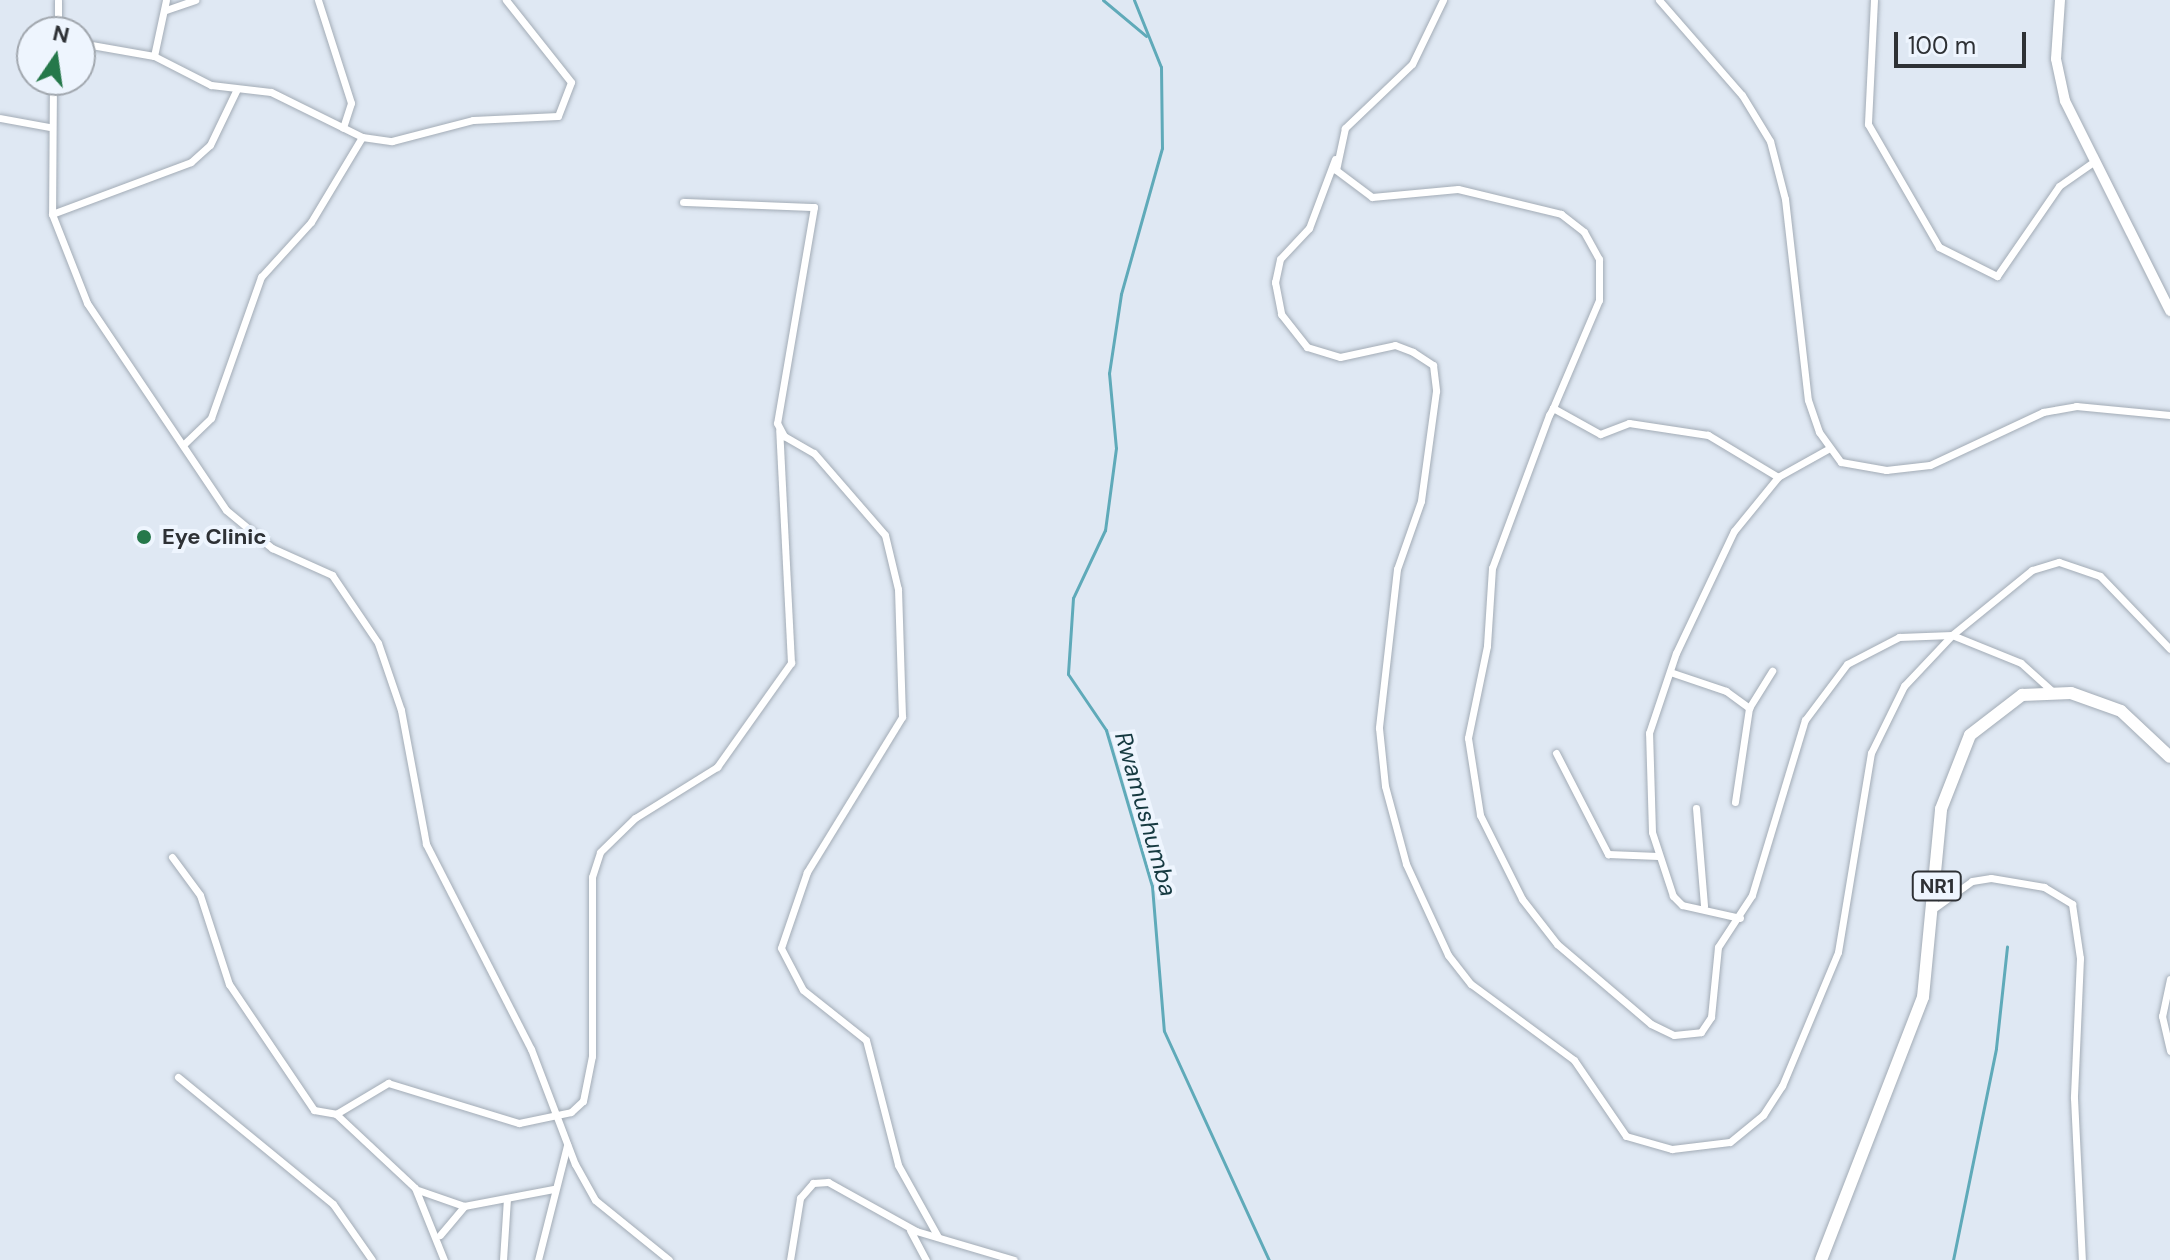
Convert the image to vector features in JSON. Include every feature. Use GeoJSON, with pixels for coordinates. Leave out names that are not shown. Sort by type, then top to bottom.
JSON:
{"type":"FeatureCollection","features":[{"type":"Feature","properties":{"kind":"highway"},"geometry":{"type":"LineString","coordinates":[[2052,691],[2121,711],[2170,757]]}},
{"type":"Feature","properties":{"kind":"highway","name":"NR1"},"geometry":{"type":"LineString","coordinates":[[1821,1260],[1910,1040],[1930,969],[1941,809],[1955,762],[1970,735],[2002,706],[2052,691]]}},
{"type":"Feature","properties":{"kind":"main road"},"geometry":{"type":"LineString","coordinates":[[2060,0],[2059,78],[2091,164],[2170,311]]}},
{"type":"Feature","properties":{"kind":"street"},"geometry":{"type":"LineString","coordinates":[[154,56],[166,0]]}},
{"type":"Feature","properties":{"kind":"street"},"geometry":{"type":"LineString","coordinates":[[166,10],[195,0]]}},
{"type":"Feature","properties":{"kind":"street"},"geometry":{"type":"LineString","coordinates":[[318,0],[351,103],[343,128]]}},
{"type":"Feature","properties":{"kind":"street"},"geometry":{"type":"LineString","coordinates":[[96,46],[154,56],[211,85],[271,92],[362,137],[392,141],[473,120],[558,116],[571,82],[563,64],[506,0]]}},
{"type":"Feature","properties":{"kind":"street"},"geometry":{"type":"LineString","coordinates":[[1443,0],[1412,64],[1345,128],[1309,228],[1280,259],[1275,282],[1281,314],[1307,347],[1340,357],[1395,345],[1433,365],[1436,391],[1421,501],[1397,569],[1379,728],[1385,786],[1422,912],[1455,965],[1574,1060],[1626,1136],[1707,1150],[1746,1134],[1769,1105],[1838,952],[1871,753],[1904,686],[1952,635],[2032,570],[2059,562],[2100,576],[2170,649]]}},
{"type":"Feature","properties":{"kind":"street"},"geometry":{"type":"LineString","coordinates":[[1659,0],[1742,95],[1770,141],[1785,199],[1808,400],[1828,449],[1850,465],[1886,470],[1953,459],[2043,412],[2094,406],[2170,415]]}},
{"type":"Feature","properties":{"kind":"street"},"geometry":{"type":"LineString","coordinates":[[1874,0],[1868,124],[1939,247],[1997,276],[2059,186],[2091,164]]}},
{"type":"Feature","properties":{"kind":"street"},"geometry":{"type":"LineString","coordinates":[[52,214],[191,162],[210,145],[237,89]]}},
{"type":"Feature","properties":{"kind":"street"},"geometry":{"type":"LineString","coordinates":[[52,96],[49,127],[52,214],[108,342],[226,510],[272,548],[332,575],[378,643],[401,710],[426,844],[559,1117],[595,1200],[669,1260]]}},
{"type":"Feature","properties":{"kind":"street"},"geometry":{"type":"LineString","coordinates":[[0,118],[49,127]]}},
{"type":"Feature","properties":{"kind":"street"},"geometry":{"type":"LineString","coordinates":[[183,445],[211,418],[261,277],[311,222],[362,137]]}},
{"type":"Feature","properties":{"kind":"street"},"geometry":{"type":"LineString","coordinates":[[1335,159],[1341,177],[1372,197],[1467,191],[1561,214],[1584,232],[1599,259],[1599,300],[1553,408],[1488,586],[1487,646],[1468,738],[1480,815],[1535,918],[1666,1033],[1693,1035],[1707,1027],[1718,947],[1740,918],[1821,692],[1871,646],[1952,635],[2021,663],[2052,691]]}},
{"type":"Feature","properties":{"kind":"street"},"geometry":{"type":"LineString","coordinates":[[336,1114],[388,1083],[519,1123],[559,1117],[583,1101],[588,1085],[596,948],[592,877],[600,852],[635,818],[717,767],[789,671],[794,616],[779,533],[779,430],[775,407],[814,207],[683,202]]}},
{"type":"Feature","properties":{"kind":"street"},"geometry":{"type":"LineString","coordinates":[[1553,408],[1600,434],[1629,423],[1708,435],[1778,477]]}},
{"type":"Feature","properties":{"kind":"street"},"geometry":{"type":"LineString","coordinates":[[779,430],[814,453],[885,535],[895,568],[903,662],[900,727],[825,839],[781,948],[803,990],[866,1040],[898,1165],[938,1237]]}},
{"type":"Feature","properties":{"kind":"street"},"geometry":{"type":"LineString","coordinates":[[1740,918],[1704,906],[1677,903],[1658,856],[1649,733],[1670,672],[1734,531],[1778,477],[1828,449]]}},
{"type":"Feature","properties":{"kind":"street"},"geometry":{"type":"LineString","coordinates":[[1735,802],[1749,708],[1772,671]]}},
{"type":"Feature","properties":{"kind":"street"},"geometry":{"type":"LineString","coordinates":[[1670,672],[1726,691],[1749,708]]}},
{"type":"Feature","properties":{"kind":"street"},"geometry":{"type":"LineString","coordinates":[[1556,753],[1608,854],[1658,856]]}},
{"type":"Feature","properties":{"kind":"street"},"geometry":{"type":"LineString","coordinates":[[1696,808],[1704,906]]}},
{"type":"Feature","properties":{"kind":"street"},"geometry":{"type":"LineString","coordinates":[[172,857],[200,895],[229,984],[289,1082],[314,1110],[336,1114],[415,1188],[440,1235],[444,1260]]}},
{"type":"Feature","properties":{"kind":"street"},"geometry":{"type":"LineString","coordinates":[[1936,907],[1972,881],[1991,878],[2044,887],[2072,904],[2080,958],[2074,1098],[2082,1260]]}},
{"type":"Feature","properties":{"kind":"street"},"geometry":{"type":"LineString","coordinates":[[2170,979],[2162,1016],[2170,1051]]}},
{"type":"Feature","properties":{"kind":"street"},"geometry":{"type":"LineString","coordinates":[[178,1077],[333,1204],[372,1260]]}},
{"type":"Feature","properties":{"kind":"street"},"geometry":{"type":"LineString","coordinates":[[538,1260],[553,1189],[568,1143]]}},
{"type":"Feature","properties":{"kind":"street"},"geometry":{"type":"LineString","coordinates":[[790,1260],[796,1212],[813,1183],[843,1187],[908,1228],[1014,1260]]}},
{"type":"Feature","properties":{"kind":"street"},"geometry":{"type":"LineString","coordinates":[[415,1188],[464,1206],[553,1189]]}},
{"type":"Feature","properties":{"kind":"street"},"geometry":{"type":"LineString","coordinates":[[503,1260],[507,1198]]}},
{"type":"Feature","properties":{"kind":"street"},"geometry":{"type":"LineString","coordinates":[[440,1235],[464,1206]]}},
{"type":"Feature","properties":{"kind":"street"},"geometry":{"type":"LineString","coordinates":[[908,1228],[926,1260]]}},
{"type":"Feature","properties":{"kind":"waterway"},"geometry":{"type":"LineString","coordinates":[[1103,0],[1146,36]]}},
{"type":"Feature","properties":{"kind":"waterway","name":"Rwamushumba"},"geometry":{"type":"LineString","coordinates":[[1134,0],[1161,67],[1162,148],[1121,294],[1109,373],[1116,448],[1105,530],[1073,598],[1068,674],[1106,730],[1152,886],[1164,1031],[1269,1260]]}},
{"type":"Feature","properties":{"kind":"waterway"},"geometry":{"type":"LineString","coordinates":[[1953,1260],[1996,1048],[2007,947]]}},
{"type":"Feature","properties":{"kind":"place","name":"Eye Clinic"},"geometry":{"type":"Point","coordinates":[144,537]}}]}
